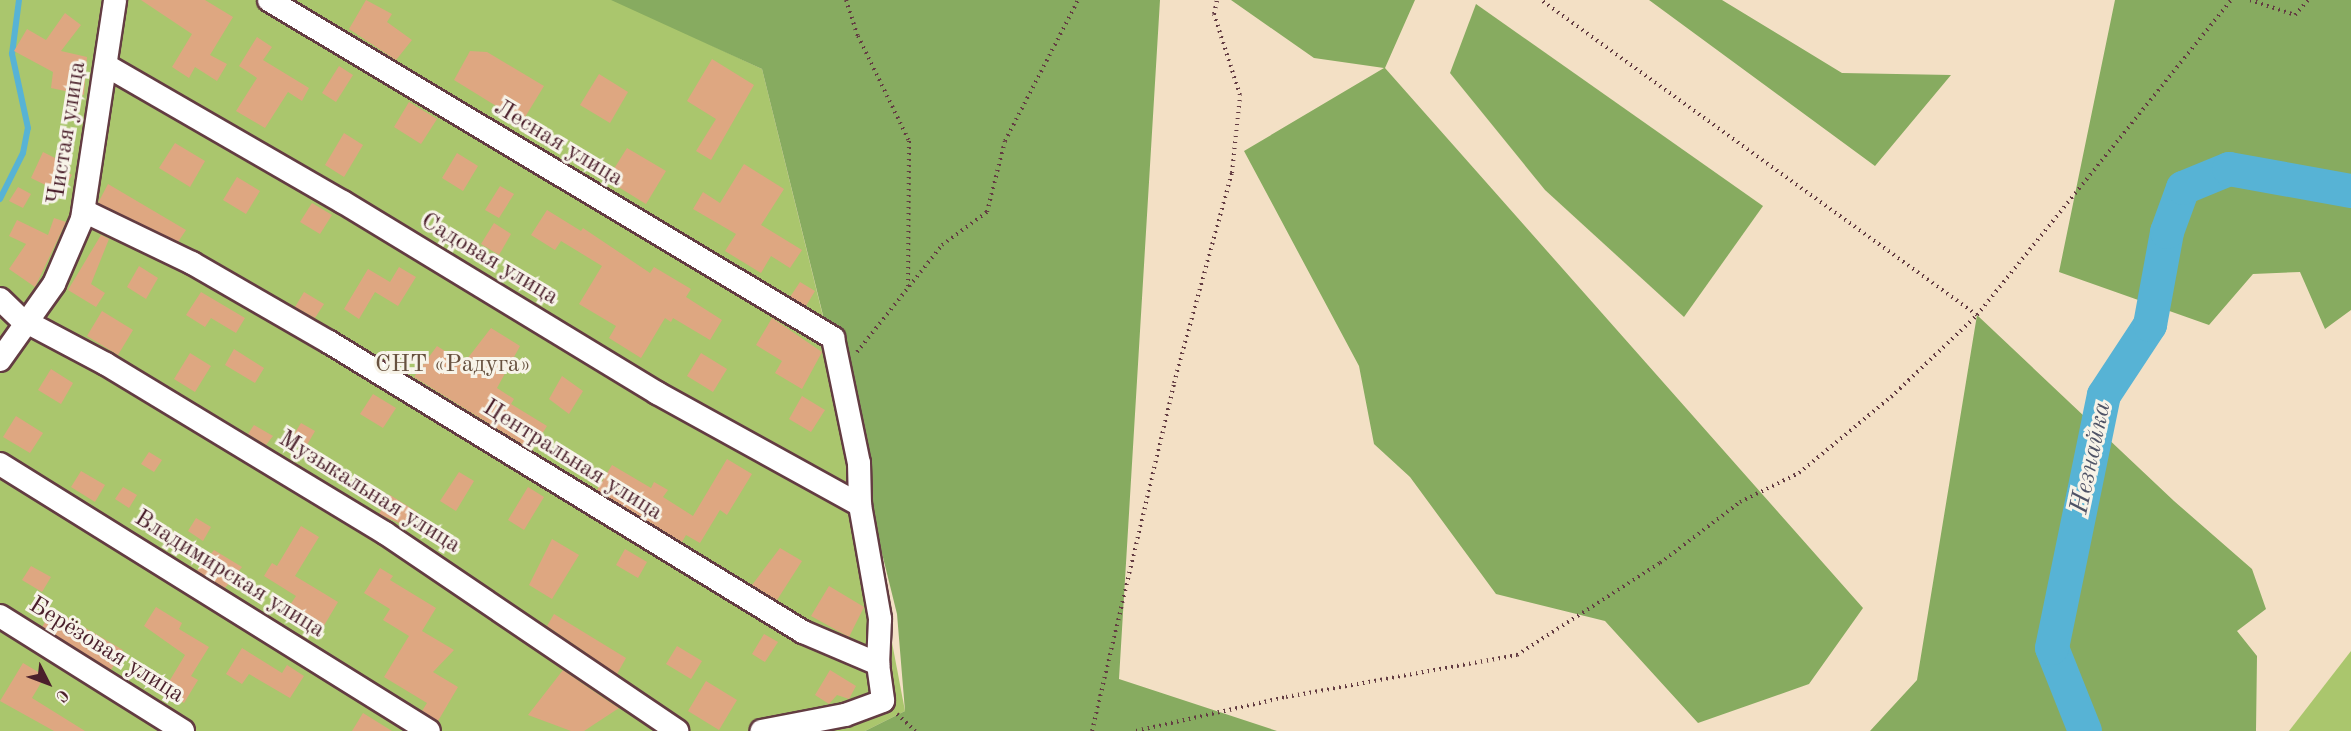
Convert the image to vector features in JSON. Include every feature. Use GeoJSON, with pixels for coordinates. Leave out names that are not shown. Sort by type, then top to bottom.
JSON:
{"type":"FeatureCollection","features":[{"type":"Feature","properties":{"kind":"street","name":"Чистая улица"},"geometry":{"type":"LineString","coordinates":[[0,360],[54,284],[84,211],[115,0]]}},
{"type":"Feature","properties":{"kind":"street","name":"Лесная улица"},"geometry":{"type":"LineString","coordinates":[[269,0],[833,338],[838,376]]}},
{"type":"Feature","properties":{"kind":"street","name":"Садовая улица"},"geometry":{"type":"LineString","coordinates":[[107,66],[343,202],[657,393],[852,501]]}},
{"type":"Feature","properties":{"kind":"street","name":"Центральная улица"},"geometry":{"type":"LineString","coordinates":[[84,211],[192,263],[329,342],[803,632],[878,664]]}},
{"type":"Feature","properties":{"kind":"street","name":"Музыкальная улица"},"geometry":{"type":"LineString","coordinates":[[0,299],[21,319],[28,320],[385,533],[674,729]]}},
{"type":"Feature","properties":{"kind":"street"},"geometry":{"type":"LineString","coordinates":[[762,731],[845,715],[883,701],[878,664],[880,619],[852,501],[860,463],[838,376]]}},
{"type":"Feature","properties":{"kind":"street","name":"Владимирская улица"},"geometry":{"type":"LineString","coordinates":[[0,464],[429,731]]}},
{"type":"Feature","properties":{"kind":"street","name":"Берёзовая улица"},"geometry":{"type":"LineString","coordinates":[[0,616],[183,731]]}},
{"type":"Feature","properties":{"kind":"path"},"geometry":{"type":"LineString","coordinates":[[846,0],[858,36],[909,141],[908,287]]}},
{"type":"Feature","properties":{"kind":"path"},"geometry":{"type":"LineString","coordinates":[[838,376],[942,245],[987,213],[1005,141],[1078,0]]}},
{"type":"Feature","properties":{"kind":"path"},"geometry":{"type":"LineString","coordinates":[[1092,731],[1174,383],[1232,173],[1240,95],[1214,14],[1217,0]]}},
{"type":"Feature","properties":{"kind":"path"},"geometry":{"type":"LineString","coordinates":[[1541,0],[1977,315]]}},
{"type":"Feature","properties":{"kind":"path"},"geometry":{"type":"LineString","coordinates":[[1136,731],[1320,690],[1517,655],[1660,563],[1740,502],[1799,473],[1891,397],[1977,315],[2230,0]]}},
{"type":"Feature","properties":{"kind":"path"},"geometry":{"type":"LineString","coordinates":[[2250,0],[2295,15],[2308,0]]}},
{"type":"Feature","properties":{"kind":"green space","name":"СНТ «Радуга»"},"geometry":{"type":"Polygon","coordinates":[[[0,0],[615,0],[762,69],[854,442],[905,711],[865,731],[0,731],[0,0]]]}},
{"type":"Feature","properties":{"kind":"green space"},"geometry":{"type":"Polygon","coordinates":[[[611,0],[1160,0],[1119,679],[1277,731],[865,731],[905,711],[897,614],[762,69],[611,0]]]}},
{"type":"Feature","properties":{"kind":"green space"},"geometry":{"type":"Polygon","coordinates":[[[1231,0],[1415,0],[1385,68],[1863,608],[1809,684],[1698,723],[1605,621],[1496,594],[1410,477],[1374,444],[1359,366],[1244,151],[1384,68],[1314,58],[1231,0]]]}},
{"type":"Feature","properties":{"kind":"green space"},"geometry":{"type":"Polygon","coordinates":[[[1649,0],[1722,0],[1842,73],[1951,75],[1875,166],[1649,0]]]}},
{"type":"Feature","properties":{"kind":"green space"},"geometry":{"type":"Polygon","coordinates":[[[2115,0],[2351,0],[2351,310],[2325,329],[2300,272],[2253,274],[2209,325],[2059,272],[2115,0]]]}},
{"type":"Feature","properties":{"kind":"green space"},"geometry":{"type":"Polygon","coordinates":[[[1476,4],[1763,206],[1684,317],[1545,190],[1450,73],[1476,4]]]}},
{"type":"Feature","properties":{"kind":"green space"},"geometry":{"type":"Polygon","coordinates":[[[1977,315],[2174,501],[2252,569],[2266,609],[2237,631],[2257,656],[2256,731],[1870,731],[1917,680],[1977,315]]]}},
{"type":"Feature","properties":{"kind":"green space"},"geometry":{"type":"Polygon","coordinates":[[[2351,651],[2351,731],[2289,731],[2351,651]]]}},
{"type":"Feature","properties":{"kind":"building"},"geometry":{"type":"Polygon","coordinates":[[[141,0],[205,0],[233,17],[210,55],[227,64],[217,81],[195,67],[189,78],[172,67],[192,34],[141,0]]]}},
{"type":"Feature","properties":{"kind":"building"},"geometry":{"type":"Polygon","coordinates":[[[366,0],[392,14],[387,22],[412,40],[396,60],[349,29],[366,0]]]}},
{"type":"Feature","properties":{"kind":"building"},"geometry":{"type":"Polygon","coordinates":[[[65,13],[81,25],[61,51],[87,57],[84,95],[51,88],[53,72],[14,51],[27,29],[46,40],[65,13]]]}},
{"type":"Feature","properties":{"kind":"building"},"geometry":{"type":"Polygon","coordinates":[[[257,37],[272,47],[263,60],[309,88],[302,101],[288,92],[265,128],[236,111],[257,78],[239,66],[257,37]]]}},
{"type":"Feature","properties":{"kind":"building"},"geometry":{"type":"Polygon","coordinates":[[[470,51],[487,52],[544,86],[522,122],[454,80],[470,51]]]}},
{"type":"Feature","properties":{"kind":"building"},"geometry":{"type":"Polygon","coordinates":[[[712,59],[754,85],[711,160],[696,151],[716,119],[687,101],[712,59]]]}},
{"type":"Feature","properties":{"kind":"building"},"geometry":{"type":"Polygon","coordinates":[[[339,66],[353,75],[336,102],[322,93],[339,66]]]}},
{"type":"Feature","properties":{"kind":"building"},"geometry":{"type":"Polygon","coordinates":[[[599,74],[628,92],[610,123],[580,105],[599,74]]]}},
{"type":"Feature","properties":{"kind":"building"},"geometry":{"type":"Polygon","coordinates":[[[409,102],[437,119],[421,144],[394,127],[409,102]]]}},
{"type":"Feature","properties":{"kind":"building"},"geometry":{"type":"Polygon","coordinates":[[[344,133],[363,145],[344,177],[325,165],[344,133]]]}},
{"type":"Feature","properties":{"kind":"building"},"geometry":{"type":"Polygon","coordinates":[[[175,143],[205,161],[190,187],[159,168],[175,143]]]}},
{"type":"Feature","properties":{"kind":"building"},"geometry":{"type":"Polygon","coordinates":[[[627,148],[666,171],[646,204],[607,180],[627,148]]]}},
{"type":"Feature","properties":{"kind":"building"},"geometry":{"type":"Polygon","coordinates":[[[43,152],[61,161],[58,167],[72,175],[62,193],[31,178],[43,152]]]}},
{"type":"Feature","properties":{"kind":"building"},"geometry":{"type":"Polygon","coordinates":[[[457,153],[478,166],[463,191],[442,178],[457,153]]]}},
{"type":"Feature","properties":{"kind":"building"},"geometry":{"type":"Polygon","coordinates":[[[744,164],[784,189],[761,225],[802,250],[790,268],[771,256],[761,273],[725,251],[736,234],[693,209],[703,192],[720,203],[744,164]]]}},
{"type":"Feature","properties":{"kind":"building"},"geometry":{"type":"Polygon","coordinates":[[[237,177],[260,191],[246,214],[223,200],[237,177]]]}},
{"type":"Feature","properties":{"kind":"building"},"geometry":{"type":"Polygon","coordinates":[[[108,184],[186,230],[178,242],[98,203],[108,184]]]}},
{"type":"Feature","properties":{"kind":"building"},"geometry":{"type":"Polygon","coordinates":[[[500,186],[514,194],[499,218],[485,210],[500,186]]]}},
{"type":"Feature","properties":{"kind":"building"},"geometry":{"type":"Polygon","coordinates":[[[18,187],[31,194],[23,208],[9,201],[18,187]]]}},
{"type":"Feature","properties":{"kind":"building"},"geometry":{"type":"Polygon","coordinates":[[[312,203],[332,215],[320,234],[300,222],[312,203]]]}},
{"type":"Feature","properties":{"kind":"building"},"geometry":{"type":"Polygon","coordinates":[[[547,210],[581,231],[583,228],[650,273],[654,267],[691,289],[686,297],[722,320],[710,340],[673,318],[671,322],[665,318],[641,358],[609,338],[616,326],[579,304],[602,266],[561,241],[555,250],[531,235],[547,210]]]}},
{"type":"Feature","properties":{"kind":"building"},"geometry":{"type":"Polygon","coordinates":[[[54,218],[66,222],[35,287],[9,269],[26,244],[9,236],[17,220],[48,235],[54,218]]]}},
{"type":"Feature","properties":{"kind":"building"},"geometry":{"type":"Polygon","coordinates":[[[494,223],[511,234],[499,255],[481,244],[494,223]]]}},
{"type":"Feature","properties":{"kind":"building"},"geometry":{"type":"Polygon","coordinates":[[[101,235],[109,239],[91,284],[105,293],[96,307],[68,290],[101,235]]]}},
{"type":"Feature","properties":{"kind":"building"},"geometry":{"type":"Polygon","coordinates":[[[139,266],[158,278],[146,299],[127,287],[139,266]]]}},
{"type":"Feature","properties":{"kind":"building"},"geometry":{"type":"Polygon","coordinates":[[[399,267],[416,277],[398,306],[375,292],[359,319],[344,309],[368,269],[390,282],[399,267]]]}},
{"type":"Feature","properties":{"kind":"building"},"geometry":{"type":"Polygon","coordinates":[[[800,282],[815,291],[806,306],[790,297],[800,282]]]}},
{"type":"Feature","properties":{"kind":"building"},"geometry":{"type":"Polygon","coordinates":[[[201,292],[245,318],[236,333],[211,318],[205,327],[186,315],[201,292]]]}},
{"type":"Feature","properties":{"kind":"building"},"geometry":{"type":"Polygon","coordinates":[[[304,292],[324,304],[315,318],[295,307],[304,292]]]}},
{"type":"Feature","properties":{"kind":"building"},"geometry":{"type":"Polygon","coordinates":[[[102,311],[133,330],[118,355],[87,336],[102,311]]]}},
{"type":"Feature","properties":{"kind":"building"},"geometry":{"type":"Polygon","coordinates":[[[772,318],[822,352],[802,389],[775,373],[782,361],[756,345],[772,318]]]}},
{"type":"Feature","properties":{"kind":"building"},"geometry":{"type":"Polygon","coordinates":[[[491,328],[520,346],[497,388],[514,399],[511,404],[547,426],[532,450],[414,377],[437,346],[464,363],[491,328]]]}},
{"type":"Feature","properties":{"kind":"building"},"geometry":{"type":"Polygon","coordinates":[[[234,349],[264,368],[255,383],[225,365],[234,349]]]}},
{"type":"Feature","properties":{"kind":"building"},"geometry":{"type":"Polygon","coordinates":[[[190,353],[211,366],[195,392],[174,379],[190,353]]]}},
{"type":"Feature","properties":{"kind":"building"},"geometry":{"type":"Polygon","coordinates":[[[701,353],[727,369],[713,392],[687,376],[701,353]]]}},
{"type":"Feature","properties":{"kind":"building"},"geometry":{"type":"Polygon","coordinates":[[[51,369],[73,383],[61,404],[38,390],[51,369]]]}},
{"type":"Feature","properties":{"kind":"building"},"geometry":{"type":"Polygon","coordinates":[[[562,376],[583,391],[569,414],[549,399],[562,376]]]}},
{"type":"Feature","properties":{"kind":"building"},"geometry":{"type":"Polygon","coordinates":[[[373,394],[396,408],[383,428],[360,414],[373,394]]]}},
{"type":"Feature","properties":{"kind":"building"},"geometry":{"type":"Polygon","coordinates":[[[802,396],[825,410],[811,432],[789,419],[802,396]]]}},
{"type":"Feature","properties":{"kind":"building"},"geometry":{"type":"Polygon","coordinates":[[[16,416],[43,433],[30,453],[3,437],[16,416]]]}},
{"type":"Feature","properties":{"kind":"building"},"geometry":{"type":"Polygon","coordinates":[[[301,423],[315,431],[307,445],[293,436],[301,423]]]}},
{"type":"Feature","properties":{"kind":"building"},"geometry":{"type":"Polygon","coordinates":[[[254,425],[273,436],[266,445],[248,434],[254,425]]]}},
{"type":"Feature","properties":{"kind":"building"},"geometry":{"type":"Polygon","coordinates":[[[149,452],[162,460],[154,472],[141,464],[149,452]]]}},
{"type":"Feature","properties":{"kind":"building"},"geometry":{"type":"Polygon","coordinates":[[[727,459],[752,474],[727,515],[720,510],[700,543],[686,535],[682,542],[597,490],[612,465],[651,488],[654,482],[668,490],[663,497],[693,516],[727,459]]]}},
{"type":"Feature","properties":{"kind":"building"},"geometry":{"type":"Polygon","coordinates":[[[81,471],[105,485],[95,502],[71,487],[81,471]]]}},
{"type":"Feature","properties":{"kind":"building"},"geometry":{"type":"Polygon","coordinates":[[[459,472],[474,481],[456,511],[440,501],[459,472]]]}},
{"type":"Feature","properties":{"kind":"building"},"geometry":{"type":"Polygon","coordinates":[[[123,487],[137,495],[129,508],[115,499],[123,487]]]}},
{"type":"Feature","properties":{"kind":"building"},"geometry":{"type":"Polygon","coordinates":[[[528,487],[544,497],[524,530],[508,520],[528,487]]]}},
{"type":"Feature","properties":{"kind":"building"},"geometry":{"type":"Polygon","coordinates":[[[390,495],[417,512],[408,527],[379,514],[390,495]]]}},
{"type":"Feature","properties":{"kind":"building"},"geometry":{"type":"Polygon","coordinates":[[[196,518],[211,527],[203,541],[188,531],[196,518]]]}},
{"type":"Feature","properties":{"kind":"building"},"geometry":{"type":"Polygon","coordinates":[[[301,526],[319,537],[295,576],[338,602],[322,629],[288,608],[296,596],[264,576],[272,563],[277,566],[301,526]]]}},
{"type":"Feature","properties":{"kind":"building"},"geometry":{"type":"Polygon","coordinates":[[[552,539],[579,555],[552,599],[529,585],[552,539]]]}},
{"type":"Feature","properties":{"kind":"building"},"geometry":{"type":"Polygon","coordinates":[[[780,548],[802,561],[777,600],[752,585],[780,548]]]}},
{"type":"Feature","properties":{"kind":"building"},"geometry":{"type":"Polygon","coordinates":[[[625,549],[647,562],[638,578],[616,565],[625,549]]]}},
{"type":"Feature","properties":{"kind":"building"},"geometry":{"type":"Polygon","coordinates":[[[214,550],[242,567],[225,588],[197,571],[214,550]]]}},
{"type":"Feature","properties":{"kind":"building"},"geometry":{"type":"Polygon","coordinates":[[[31,566],[51,577],[42,592],[22,580],[31,566]]]}},
{"type":"Feature","properties":{"kind":"building"},"geometry":{"type":"Polygon","coordinates":[[[380,568],[393,576],[390,580],[436,608],[422,631],[454,650],[433,672],[458,687],[438,721],[422,711],[427,703],[384,677],[409,636],[383,620],[390,609],[364,593],[380,568]]]}},
{"type":"Feature","properties":{"kind":"building"},"geometry":{"type":"Polygon","coordinates":[[[829,586],[864,607],[849,637],[811,616],[829,586]]]}},
{"type":"Feature","properties":{"kind":"building"},"geometry":{"type":"Polygon","coordinates":[[[156,607],[182,623],[179,629],[209,647],[191,676],[198,680],[184,703],[164,690],[185,655],[144,626],[156,607]]]}},
{"type":"Feature","properties":{"kind":"building"},"geometry":{"type":"Polygon","coordinates":[[[53,609],[123,650],[111,670],[42,627],[53,609]]]}},
{"type":"Feature","properties":{"kind":"building"},"geometry":{"type":"Polygon","coordinates":[[[554,614],[626,658],[617,674],[547,626],[554,614]]]}},
{"type":"Feature","properties":{"kind":"building"},"geometry":{"type":"Polygon","coordinates":[[[764,634],[778,642],[765,662],[752,654],[764,634]]]}},
{"type":"Feature","properties":{"kind":"building"},"geometry":{"type":"Polygon","coordinates":[[[677,646],[702,661],[691,679],[666,664],[677,646]]]}},
{"type":"Feature","properties":{"kind":"building"},"geometry":{"type":"Polygon","coordinates":[[[242,648],[282,673],[287,665],[304,676],[290,698],[249,674],[242,684],[226,674],[242,648]]]}},
{"type":"Feature","properties":{"kind":"building"},"geometry":{"type":"Polygon","coordinates":[[[23,663],[45,676],[32,698],[85,731],[54,731],[0,701],[23,663]]]}},
{"type":"Feature","properties":{"kind":"building"},"geometry":{"type":"Polygon","coordinates":[[[563,670],[619,708],[584,731],[571,731],[528,715],[563,670]]]}},
{"type":"Feature","properties":{"kind":"building"},"geometry":{"type":"Polygon","coordinates":[[[830,670],[856,686],[849,699],[837,695],[829,704],[815,695],[830,670]]]}},
{"type":"Feature","properties":{"kind":"building"},"geometry":{"type":"Polygon","coordinates":[[[706,681],[737,700],[719,730],[688,711],[706,681]]]}},
{"type":"Feature","properties":{"kind":"building"},"geometry":{"type":"Polygon","coordinates":[[[363,713],[392,731],[352,731],[363,713]]]}},
{"type":"Feature","properties":{"kind":"waterway"},"geometry":{"type":"LineString","coordinates":[[0,199],[23,153],[28,128],[12,54],[19,0]]}},
{"type":"Feature","properties":{"kind":"waterway","name":"Незнайка"},"geometry":{"type":"LineString","coordinates":[[2085,731],[2052,648],[2104,395],[2150,325],[2167,232],[2183,188],[2229,169],[2351,191]]}}]}
